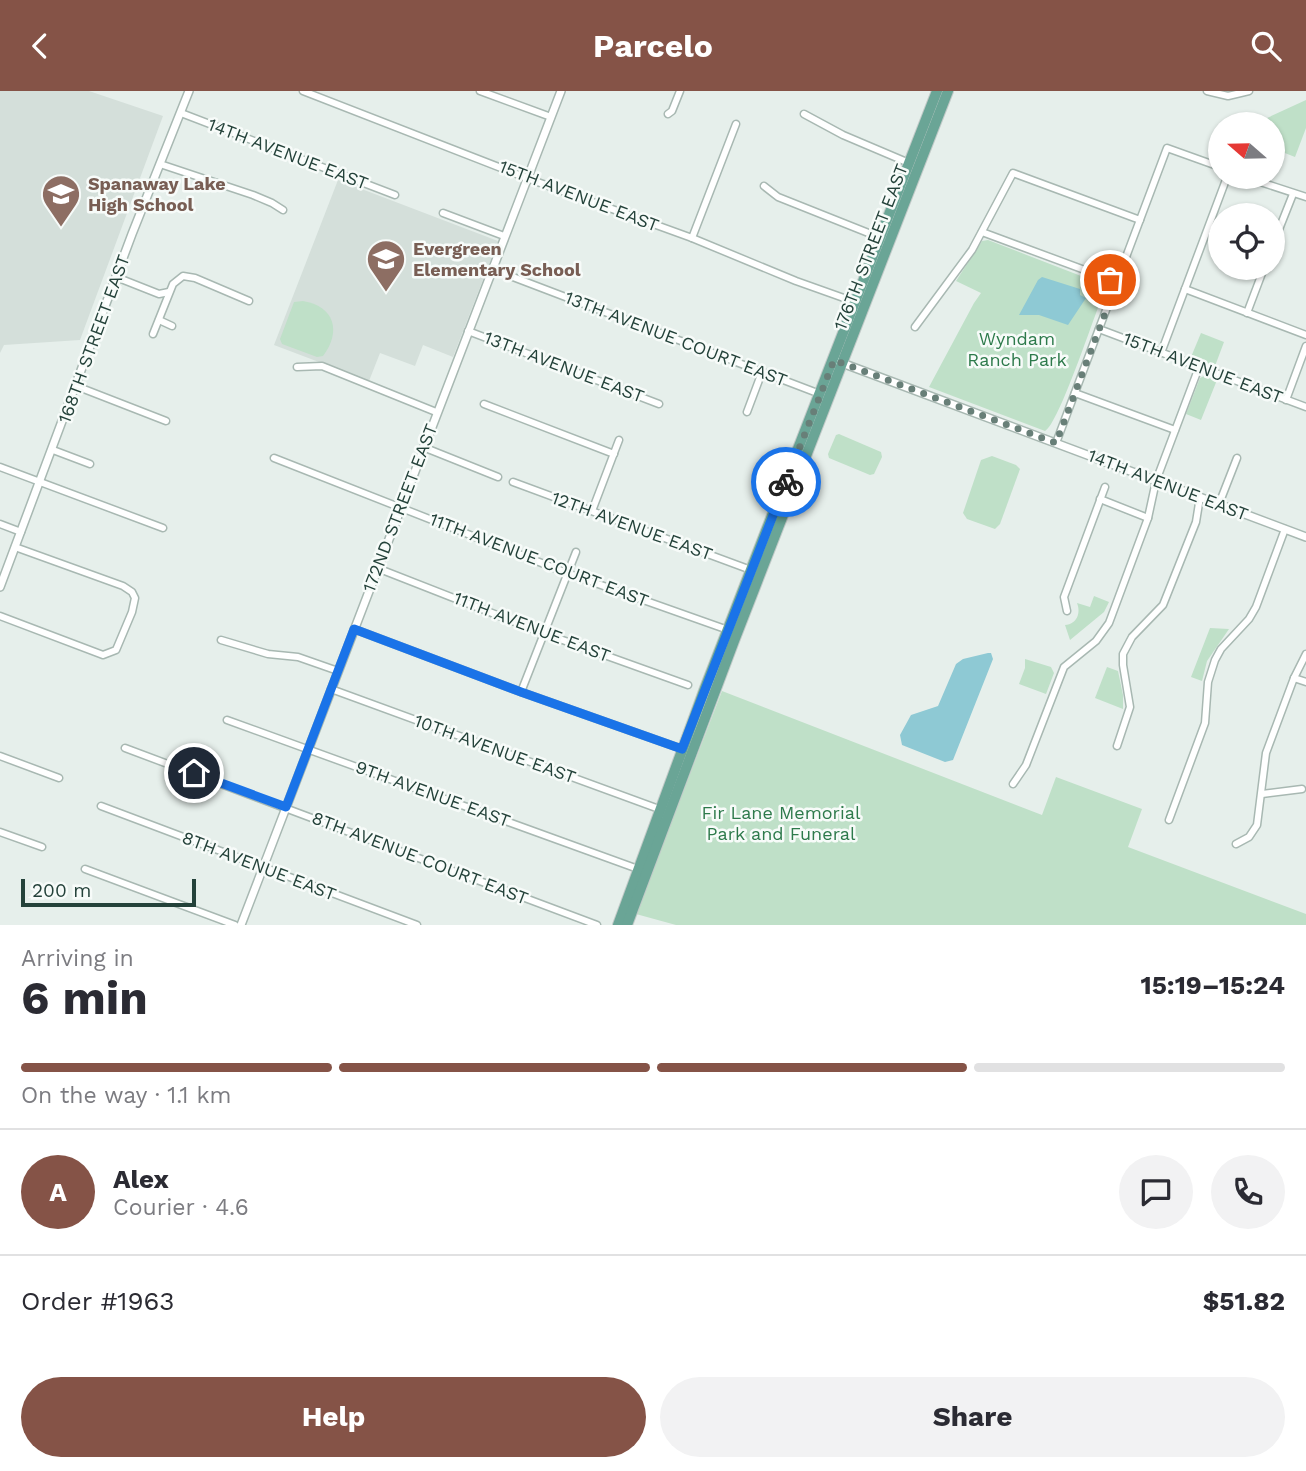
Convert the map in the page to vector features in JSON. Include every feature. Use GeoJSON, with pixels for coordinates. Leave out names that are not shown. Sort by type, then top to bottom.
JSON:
{"type":"FeatureCollection","features":[{"type":"Feature","properties":{"kind":"main road","name":"176TH STREET EAST"},"geometry":{"type":"LineString","coordinates":[[618,925],[659,809],[751,570],[820,394],[839,361],[855,302],[881,238],[901,199],[909,163],[937,91]]}},
{"type":"Feature","properties":{"kind":"main road","name":"176TH STREET EAST"},"geometry":{"type":"LineString","coordinates":[[627,925],[901,199],[948,91]]}},
{"type":"Feature","properties":{"kind":"main road"},"geometry":{"type":"LineString","coordinates":[[803,463],[803,453],[822,401],[820,394]]}},
{"type":"Feature","properties":{"kind":"main road"},"geometry":{"type":"LineString","coordinates":[[719,680],[718,670],[730,637],[728,630]]}},
{"type":"Feature","properties":{"kind":"street","name":"168TH STREET EAST"},"geometry":{"type":"LineString","coordinates":[[0,587],[189,91]]}},
{"type":"Feature","properties":{"kind":"street","name":"15TH AVENUE EAST"},"geometry":{"type":"LineString","coordinates":[[303,91],[855,302]]}},
{"type":"Feature","properties":{"kind":"street"},"geometry":{"type":"LineString","coordinates":[[480,91],[551,117]]}},
{"type":"Feature","properties":{"kind":"street","name":"172ND STREET EAST"},"geometry":{"type":"LineString","coordinates":[[241,925],[561,91]]}},
{"type":"Feature","properties":{"kind":"street"},"geometry":{"type":"LineString","coordinates":[[668,114],[672,111],[680,91]]}},
{"type":"Feature","properties":{"kind":"street"},"geometry":{"type":"LineString","coordinates":[[1207,91],[1228,96],[1249,91]]}},
{"type":"Feature","properties":{"kind":"street","name":"14TH AVENUE EAST"},"geometry":{"type":"LineString","coordinates":[[181,113],[395,195]]}},
{"type":"Feature","properties":{"kind":"street"},"geometry":{"type":"LineString","coordinates":[[804,114],[843,135],[909,163]]}},
{"type":"Feature","properties":{"kind":"street"},"geometry":{"type":"LineString","coordinates":[[692,238],[736,124]]}},
{"type":"Feature","properties":{"kind":"street"},"geometry":{"type":"LineString","coordinates":[[1056,443],[1167,148],[1208,163]]}},
{"type":"Feature","properties":{"kind":"street"},"geometry":{"type":"LineString","coordinates":[[160,164],[253,195],[283,210]]}},
{"type":"Feature","properties":{"kind":"street"},"geometry":{"type":"LineString","coordinates":[[915,327],[966,260],[1013,173],[1140,220]]}},
{"type":"Feature","properties":{"kind":"street"},"geometry":{"type":"LineString","coordinates":[[764,186],[778,197],[881,238]]}},
{"type":"Feature","properties":{"kind":"street"},"geometry":{"type":"LineString","coordinates":[[1161,353],[1222,189]]}},
{"type":"Feature","properties":{"kind":"street"},"geometry":{"type":"LineString","coordinates":[[1279,189],[1306,197]]}},
{"type":"Feature","properties":{"kind":"street"},"geometry":{"type":"LineString","coordinates":[[1285,214],[1293,194]]}},
{"type":"Feature","properties":{"kind":"street"},"geometry":{"type":"LineString","coordinates":[[443,213],[504,236]]}},
{"type":"Feature","properties":{"kind":"street"},"geometry":{"type":"LineString","coordinates":[[982,232],[1117,282]]}},
{"type":"Feature","properties":{"kind":"street","name":"13TH AVENUE COURT EAST"},"geometry":{"type":"LineString","coordinates":[[492,269],[820,394]]}},
{"type":"Feature","properties":{"kind":"street"},"geometry":{"type":"LineString","coordinates":[[153,334],[169,292],[178,278],[188,276],[249,301]]}},
{"type":"Feature","properties":{"kind":"street"},"geometry":{"type":"LineString","coordinates":[[116,277],[162,295],[169,292]]}},
{"type":"Feature","properties":{"kind":"street"},"geometry":{"type":"LineString","coordinates":[[1247,313],[1259,280]]}},
{"type":"Feature","properties":{"kind":"street"},"geometry":{"type":"LineString","coordinates":[[1185,289],[1306,335]]}},
{"type":"Feature","properties":{"kind":"street"},"geometry":{"type":"LineString","coordinates":[[159,320],[172,326]]}},
{"type":"Feature","properties":{"kind":"street","name":"15TH AVENUE EAST"},"geometry":{"type":"LineString","coordinates":[[1100,329],[1306,407]]}},
{"type":"Feature","properties":{"kind":"street","name":"13TH AVENUE EAST"},"geometry":{"type":"LineString","coordinates":[[468,331],[659,404]]}},
{"type":"Feature","properties":{"kind":"street"},"geometry":{"type":"LineString","coordinates":[[1286,400],[1306,346]]}},
{"type":"Feature","properties":{"kind":"street","name":"14TH AVENUE EAST"},"geometry":{"type":"LineString","coordinates":[[839,361],[1306,537]]}},
{"type":"Feature","properties":{"kind":"street"},"geometry":{"type":"LineString","coordinates":[[297,367],[322,366],[436,412]]}},
{"type":"Feature","properties":{"kind":"street"},"geometry":{"type":"LineString","coordinates":[[1013,784],[1026,765],[1064,667],[1096,641],[1105,630],[1149,518],[1156,481],[1199,367]]}},
{"type":"Feature","properties":{"kind":"street"},"geometry":{"type":"LineString","coordinates":[[747,412],[762,372]]}},
{"type":"Feature","properties":{"kind":"street"},"geometry":{"type":"LineString","coordinates":[[76,386],[166,421]]}},
{"type":"Feature","properties":{"kind":"street"},"geometry":{"type":"LineString","coordinates":[[1075,393],[1175,430]]}},
{"type":"Feature","properties":{"kind":"street"},"geometry":{"type":"LineString","coordinates":[[484,404],[614,454]]}},
{"type":"Feature","properties":{"kind":"street"},"geometry":{"type":"LineString","coordinates":[[592,511],[619,440]]}},
{"type":"Feature","properties":{"kind":"street"},"geometry":{"type":"LineString","coordinates":[[423,447],[498,477]]}},
{"type":"Feature","properties":{"kind":"street"},"geometry":{"type":"LineString","coordinates":[[53,450],[90,464]]}},
{"type":"Feature","properties":{"kind":"street","name":"11TH AVENUE COURT EAST"},"geometry":{"type":"LineString","coordinates":[[274,458],[567,573],[728,630]]}},
{"type":"Feature","properties":{"kind":"street"},"geometry":{"type":"LineString","coordinates":[[1219,504],[1237,458]]}},
{"type":"Feature","properties":{"kind":"street"},"geometry":{"type":"LineString","coordinates":[[0,467],[163,529]]}},
{"type":"Feature","properties":{"kind":"street","name":"12TH AVENUE EAST"},"geometry":{"type":"LineString","coordinates":[[513,482],[751,570]]}},
{"type":"Feature","properties":{"kind":"street"},"geometry":{"type":"LineString","coordinates":[[1067,611],[1064,597],[1105,487]]}},
{"type":"Feature","properties":{"kind":"street"},"geometry":{"type":"LineString","coordinates":[[1117,746],[1129,707],[1124,654],[1132,637],[1163,605],[1196,522],[1200,497]]}},
{"type":"Feature","properties":{"kind":"street"},"geometry":{"type":"LineString","coordinates":[[1100,499],[1149,518]]}},
{"type":"Feature","properties":{"kind":"street"},"geometry":{"type":"LineString","coordinates":[[0,524],[21,532]]}},
{"type":"Feature","properties":{"kind":"street"},"geometry":{"type":"LineString","coordinates":[[1169,820],[1205,723],[1208,682],[1215,660],[1256,607],[1285,529]]}},
{"type":"Feature","properties":{"kind":"street"},"geometry":{"type":"LineString","coordinates":[[0,616],[99,654],[109,654],[116,650],[120,643],[132,612],[135,598],[132,592],[123,586],[15,547]]}},
{"type":"Feature","properties":{"kind":"street"},"geometry":{"type":"LineString","coordinates":[[521,692],[576,552]]}},
{"type":"Feature","properties":{"kind":"street","name":"11TH AVENUE EAST"},"geometry":{"type":"LineString","coordinates":[[377,568],[543,633],[688,685]]}},
{"type":"Feature","properties":{"kind":"street"},"geometry":{"type":"LineString","coordinates":[[354,629],[682,749]]}},
{"type":"Feature","properties":{"kind":"street"},"geometry":{"type":"LineString","coordinates":[[221,640],[268,654],[298,657],[338,671]]}},
{"type":"Feature","properties":{"kind":"street"},"geometry":{"type":"LineString","coordinates":[[1236,844],[1254,832],[1259,818],[1262,768],[1266,753],[1294,678],[1306,654]]}},
{"type":"Feature","properties":{"kind":"street"},"geometry":{"type":"LineString","coordinates":[[1294,678],[1306,682]]}},
{"type":"Feature","properties":{"kind":"street","name":"10TH AVENUE EAST"},"geometry":{"type":"LineString","coordinates":[[331,689],[659,809]]}},
{"type":"Feature","properties":{"kind":"street","name":"9TH AVENUE EAST"},"geometry":{"type":"LineString","coordinates":[[227,720],[638,869]]}},
{"type":"Feature","properties":{"kind":"street","name":"8TH AVENUE COURT EAST"},"geometry":{"type":"LineString","coordinates":[[125,748],[597,925]]}},
{"type":"Feature","properties":{"kind":"street"},"geometry":{"type":"LineString","coordinates":[[0,756],[58,778]]}},
{"type":"Feature","properties":{"kind":"street"},"geometry":{"type":"LineString","coordinates":[[1262,794],[1303,789]]}},
{"type":"Feature","properties":{"kind":"street","name":"8TH AVENUE EAST"},"geometry":{"type":"LineString","coordinates":[[101,806],[417,925]]}},
{"type":"Feature","properties":{"kind":"street"},"geometry":{"type":"LineString","coordinates":[[0,832],[42,847]]}},
{"type":"Feature","properties":{"kind":"street"},"geometry":{"type":"LineString","coordinates":[[85,869],[235,925]]}},
{"type":"Feature","properties":{"kind":"shaded area","name":"Spanaway Lake High School"},"geometry":{"type":"Polygon","coordinates":[[[0,91],[89,91],[163,116],[80,340],[4,345],[0,353],[0,91]]]}},
{"type":"Feature","properties":{"kind":"shaded area","name":"Evergreen Elementary School"},"geometry":{"type":"Polygon","coordinates":[[[338,180],[498,241],[453,357],[423,345],[415,366],[380,353],[369,381],[274,345],[338,180]]]}},
{"type":"Feature","properties":{"kind":"green space"},"geometry":{"type":"Polygon","coordinates":[[[1306,100],[1306,128],[1295,157],[1285,153],[1285,112],[1280,112],[1306,100]]]}},
{"type":"Feature","properties":{"kind":"green space","name":"Wyndam Ranch Park"},"geometry":{"type":"Polygon","coordinates":[[[988,240],[1094,281],[1104,292],[1059,409],[1045,431],[929,387],[981,293],[956,281],[982,241],[988,240]]]}},
{"type":"Feature","properties":{"kind":"green space"},"geometry":{"type":"Polygon","coordinates":[[[303,301],[322,308],[332,321],[332,338],[323,356],[317,357],[282,344],[280,339],[294,302],[303,301]]]}},
{"type":"Feature","properties":{"kind":"green space"},"geometry":{"type":"Polygon","coordinates":[[[1201,333],[1224,342],[1215,366],[1191,357],[1201,333]]]}},
{"type":"Feature","properties":{"kind":"green space"},"geometry":{"type":"Polygon","coordinates":[[[1206,375],[1217,380],[1201,420],[1186,414],[1200,378],[1206,375]]]}},
{"type":"Feature","properties":{"kind":"green space"},"geometry":{"type":"Polygon","coordinates":[[[836,435],[881,452],[882,457],[874,474],[870,475],[829,458],[828,454],[836,435]]]}},
{"type":"Feature","properties":{"kind":"green space"},"geometry":{"type":"Polygon","coordinates":[[[992,456],[1020,469],[1000,524],[995,529],[967,519],[963,513],[981,460],[992,456]]]}},
{"type":"Feature","properties":{"kind":"green space"},"geometry":{"type":"Polygon","coordinates":[[[1094,596],[1109,602],[1104,612],[1070,640],[1065,625],[1072,623],[1077,617],[1077,603],[1090,607],[1094,596]]]}},
{"type":"Feature","properties":{"kind":"green space"},"geometry":{"type":"Polygon","coordinates":[[[1210,628],[1229,629],[1207,661],[1202,681],[1191,677],[1210,628]]]}},
{"type":"Feature","properties":{"kind":"green space"},"geometry":{"type":"Polygon","coordinates":[[[1025,659],[1051,667],[1054,673],[1046,694],[1019,684],[1025,668],[1025,659]]]}},
{"type":"Feature","properties":{"kind":"green space"},"geometry":{"type":"Polygon","coordinates":[[[1107,667],[1118,671],[1123,709],[1095,698],[1107,667]]]}},
{"type":"Feature","properties":{"kind":"green space","name":"Fir Lane Memorial Park and Funeral"},"geometry":{"type":"Polygon","coordinates":[[[722,691],[1042,815],[1056,777],[1142,809],[1128,847],[1306,914],[1306,925],[676,925],[636,914],[722,691]]]}},
{"type":"Feature","properties":{"kind":"water"},"geometry":{"type":"Polygon","coordinates":[[[1042,277],[1080,289],[1080,295],[1086,298],[1068,325],[1039,315],[1019,315],[1042,277]]]}},
{"type":"Feature","properties":{"kind":"water"},"geometry":{"type":"Polygon","coordinates":[[[991,653],[993,659],[953,760],[945,762],[902,745],[900,735],[911,715],[938,706],[956,664],[963,659],[991,653]]]}},
{"type":"Feature","properties":{"kind":"way so far"},"geometry":{"type":"LineString","coordinates":[[786,482],[834,360],[1056,443],[1117,282],[1110,280]]}},
{"type":"Feature","properties":{"kind":"place","name":"Spanaway Lake High School"},"geometry":{"type":"Point","coordinates":[61,228]}},
{"type":"Feature","properties":{"kind":"place","name":"Evergreen Elementary School"},"geometry":{"type":"Point","coordinates":[386,293]}},
{"type":"Feature","properties":{"kind":"route"},"geometry":{"type":"LineString","coordinates":[[194,773],[286,807],[354,629],[682,749],[786,482]]}}]}
